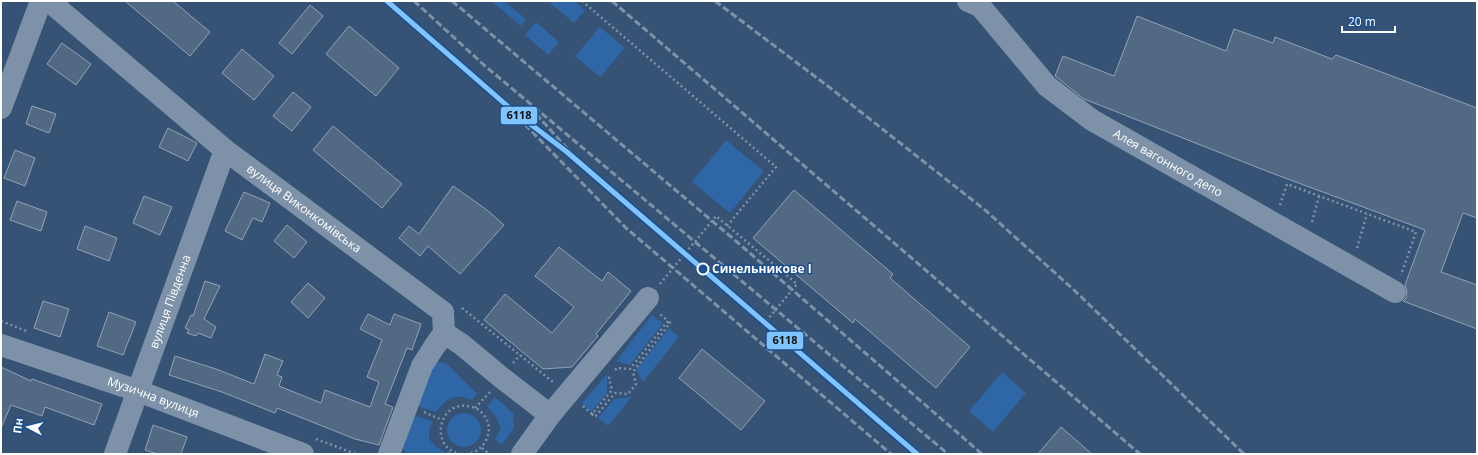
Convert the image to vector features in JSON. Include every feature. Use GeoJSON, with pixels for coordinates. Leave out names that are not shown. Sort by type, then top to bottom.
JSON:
{"type":"FeatureCollection","features":[{"type":"Feature","properties":{"kind":"street"},"geometry":{"type":"LineString","coordinates":[[1,108],[41,1]]}},
{"type":"Feature","properties":{"kind":"street","name":"вулиця Виконкомівська"},"geometry":{"type":"LineString","coordinates":[[49,1],[225,150],[444,323],[461,344],[550,415]]}},
{"type":"Feature","properties":{"kind":"street","name":"Алея вагонного депо"},"geometry":{"type":"LineString","coordinates":[[968,1],[980,6],[1048,86],[1092,120],[1395,292]]}},
{"type":"Feature","properties":{"kind":"street","name":"вулиця Південна"},"geometry":{"type":"LineString","coordinates":[[115,454],[225,150]]}},
{"type":"Feature","properties":{"kind":"street"},"geometry":{"type":"LineString","coordinates":[[522,454],[550,415],[647,300]]}},
{"type":"Feature","properties":{"kind":"street"},"geometry":{"type":"LineString","coordinates":[[389,454],[422,366],[434,347],[444,323]]}},
{"type":"Feature","properties":{"kind":"street","name":"Музична вулиця"},"geometry":{"type":"LineString","coordinates":[[1,345],[138,391],[303,454]]}},
{"type":"Feature","properties":{"kind":"path"},"geometry":{"type":"LineString","coordinates":[[582,1],[776,167],[727,226]]}},
{"type":"Feature","properties":{"kind":"path"},"geometry":{"type":"LineString","coordinates":[[1274,224],[1287,184],[1416,232],[1395,292]]}},
{"type":"Feature","properties":{"kind":"path"},"geometry":{"type":"LineString","coordinates":[[1306,242],[1319,196]]}},
{"type":"Feature","properties":{"kind":"path"},"geometry":{"type":"LineString","coordinates":[[1351,267],[1367,214]]}},
{"type":"Feature","properties":{"kind":"path"},"geometry":{"type":"LineString","coordinates":[[444,323],[460,306],[595,417],[615,393],[628,394],[636,384],[633,372],[670,322],[647,300],[716,216],[797,284],[763,325]]}},
{"type":"Feature","properties":{"kind":"path"},"geometry":{"type":"LineString","coordinates":[[592,414],[612,390],[609,378],[617,368],[630,369],[668,321]]}},
{"type":"Feature","properties":{"kind":"path"},"geometry":{"type":"LineString","coordinates":[[461,454],[450,450],[443,440],[440,428],[442,420],[447,413],[452,408],[460,406],[468,406],[482,412],[489,426],[489,434],[482,448],[469,454]]}},
{"type":"Feature","properties":{"kind":"path"},"geometry":{"type":"LineString","coordinates":[[482,448],[489,454]]}},
{"type":"Feature","properties":{"kind":"path"},"geometry":{"type":"LineString","coordinates":[[448,454],[450,450]]}},
{"type":"Feature","properties":{"kind":"shaded area"},"geometry":{"type":"Polygon","coordinates":[[[491,1],[504,1],[526,19],[521,26],[491,1]]]}},
{"type":"Feature","properties":{"kind":"shaded area"},"geometry":{"type":"Polygon","coordinates":[[[552,1],[574,1],[585,10],[574,23],[550,3],[552,1]]]}},
{"type":"Feature","properties":{"kind":"shaded area"},"geometry":{"type":"Polygon","coordinates":[[[536,22],[559,42],[548,55],[525,35],[536,22]]]}},
{"type":"Feature","properties":{"kind":"shaded area"},"geometry":{"type":"Polygon","coordinates":[[[600,27],[625,48],[600,77],[575,56],[600,27]]]}},
{"type":"Feature","properties":{"kind":"shaded area"},"geometry":{"type":"Polygon","coordinates":[[[726,140],[764,171],[730,213],[692,182],[726,140]]]}},
{"type":"Feature","properties":{"kind":"shaded area"},"geometry":{"type":"Polygon","coordinates":[[[652,315],[663,323],[630,365],[616,361],[652,315]]]}},
{"type":"Feature","properties":{"kind":"shaded area"},"geometry":{"type":"Polygon","coordinates":[[[669,328],[679,337],[643,382],[636,370],[669,328]]]}},
{"type":"Feature","properties":{"kind":"shaded area"},"geometry":{"type":"Polygon","coordinates":[[[433,362],[446,363],[477,394],[472,400],[460,397],[451,398],[447,400],[436,412],[414,405],[433,362]]]}},
{"type":"Feature","properties":{"kind":"shaded area"},"geometry":{"type":"Polygon","coordinates":[[[1002,372],[1026,393],[993,432],[969,411],[1002,372]]]}},
{"type":"Feature","properties":{"kind":"shaded area"},"geometry":{"type":"Polygon","coordinates":[[[607,374],[607,393],[591,412],[582,403],[607,374]]]}},
{"type":"Feature","properties":{"kind":"shaded area"},"geometry":{"type":"Polygon","coordinates":[[[495,397],[513,413],[514,428],[502,445],[495,439],[501,429],[496,417],[487,406],[495,397]]]}},
{"type":"Feature","properties":{"kind":"shaded area"},"geometry":{"type":"Polygon","coordinates":[[[632,397],[608,426],[598,418],[614,399],[632,397]]]}},
{"type":"Feature","properties":{"kind":"shaded area"},"geometry":{"type":"Polygon","coordinates":[[[464,413],[476,418],[481,430],[476,442],[464,447],[452,442],[447,430],[452,418],[464,413]]]}},
{"type":"Feature","properties":{"kind":"shaded area"},"geometry":{"type":"Polygon","coordinates":[[[412,415],[433,421],[429,430],[429,439],[436,447],[445,452],[443,454],[407,454],[401,446],[412,415]]]}},
{"type":"Feature","properties":{"kind":"building"},"geometry":{"type":"Polygon","coordinates":[[[125,1],[173,1],[210,32],[190,56],[125,1]]]}},
{"type":"Feature","properties":{"kind":"building"},"geometry":{"type":"Polygon","coordinates":[[[310,5],[323,16],[292,54],[279,43],[310,5]]]}},
{"type":"Feature","properties":{"kind":"building"},"geometry":{"type":"Polygon","coordinates":[[[1137,16],[1226,51],[1234,29],[1273,43],[1275,37],[1332,59],[1336,55],[1477,108],[1477,218],[1463,213],[1441,272],[1477,285],[1477,329],[1403,301],[1406,298],[1407,292],[1405,285],[1425,230],[1269,172],[1084,99],[1055,76],[1063,56],[1114,76],[1137,16]]]}},
{"type":"Feature","properties":{"kind":"building"},"geometry":{"type":"Polygon","coordinates":[[[349,26],[399,68],[376,96],[326,54],[349,26]]]}},
{"type":"Feature","properties":{"kind":"building"},"geometry":{"type":"Polygon","coordinates":[[[62,43],[91,64],[76,85],[47,64],[62,43]]]}},
{"type":"Feature","properties":{"kind":"building"},"geometry":{"type":"Polygon","coordinates":[[[242,49],[274,76],[254,100],[222,73],[242,49]]]}},
{"type":"Feature","properties":{"kind":"building"},"geometry":{"type":"Polygon","coordinates":[[[293,92],[311,107],[292,131],[273,116],[293,92]]]}},
{"type":"Feature","properties":{"kind":"building"},"geometry":{"type":"Polygon","coordinates":[[[32,106],[56,114],[49,133],[26,124],[32,106]]]}},
{"type":"Feature","properties":{"kind":"building"},"geometry":{"type":"Polygon","coordinates":[[[333,126],[402,184],[382,208],[313,150],[333,126]]]}},
{"type":"Feature","properties":{"kind":"building"},"geometry":{"type":"Polygon","coordinates":[[[168,128],[197,143],[188,161],[159,147],[168,128]]]}},
{"type":"Feature","properties":{"kind":"building"},"geometry":{"type":"Polygon","coordinates":[[[15,150],[35,158],[25,186],[4,178],[15,150]]]}},
{"type":"Feature","properties":{"kind":"building"},"geometry":{"type":"Polygon","coordinates":[[[453,186],[487,210],[504,225],[460,274],[428,246],[420,256],[399,238],[409,226],[419,234],[453,186]]]}},
{"type":"Feature","properties":{"kind":"building"},"geometry":{"type":"Polygon","coordinates":[[[794,190],[893,274],[890,278],[970,347],[936,388],[855,319],[853,323],[753,238],[794,190]]]}},
{"type":"Feature","properties":{"kind":"building"},"geometry":{"type":"Polygon","coordinates":[[[244,192],[270,203],[262,222],[253,218],[242,240],[225,231],[244,192]]]}},
{"type":"Feature","properties":{"kind":"building"},"geometry":{"type":"Polygon","coordinates":[[[144,196],[172,207],[160,235],[133,223],[144,196]]]}},
{"type":"Feature","properties":{"kind":"building"},"geometry":{"type":"Polygon","coordinates":[[[17,201],[47,212],[41,231],[10,220],[17,201]]]}},
{"type":"Feature","properties":{"kind":"building"},"geometry":{"type":"Polygon","coordinates":[[[287,225],[307,242],[294,258],[274,241],[287,225]]]}},
{"type":"Feature","properties":{"kind":"building"},"geometry":{"type":"Polygon","coordinates":[[[85,226],[117,238],[109,261],[77,249],[85,226]]]}},
{"type":"Feature","properties":{"kind":"building"},"geometry":{"type":"Polygon","coordinates":[[[559,247],[602,281],[608,272],[631,291],[596,334],[598,336],[572,367],[543,369],[484,320],[505,294],[552,333],[574,307],[535,276],[559,247]]]}},
{"type":"Feature","properties":{"kind":"building"},"geometry":{"type":"Polygon","coordinates":[[[205,281],[220,286],[204,319],[216,327],[211,338],[198,333],[196,336],[187,333],[189,330],[185,328],[191,315],[193,316],[205,281]]]}},
{"type":"Feature","properties":{"kind":"building"},"geometry":{"type":"Polygon","coordinates":[[[308,283],[325,298],[308,318],[291,302],[308,283]]]}},
{"type":"Feature","properties":{"kind":"building"},"geometry":{"type":"Polygon","coordinates":[[[43,301],[69,309],[60,337],[34,328],[43,301]]]}},
{"type":"Feature","properties":{"kind":"building"},"geometry":{"type":"Polygon","coordinates":[[[109,312],[136,322],[123,355],[97,346],[109,312]]]}},
{"type":"Feature","properties":{"kind":"building"},"geometry":{"type":"Polygon","coordinates":[[[368,314],[390,325],[394,314],[421,324],[412,350],[407,348],[385,404],[393,407],[379,445],[355,439],[277,408],[275,413],[222,392],[169,375],[175,356],[216,369],[254,384],[265,354],[283,361],[277,375],[282,377],[279,386],[321,403],[325,390],[370,407],[379,382],[367,377],[382,340],[360,329],[368,314]]]}},
{"type":"Feature","properties":{"kind":"building"},"geometry":{"type":"Polygon","coordinates":[[[702,349],[765,401],[741,430],[679,378],[702,349]]]}},
{"type":"Feature","properties":{"kind":"building"},"geometry":{"type":"Polygon","coordinates":[[[1,367],[31,381],[32,379],[102,404],[94,425],[45,407],[42,416],[11,405],[1,428],[1,367]]]}},
{"type":"Feature","properties":{"kind":"building"},"geometry":{"type":"Polygon","coordinates":[[[153,425],[187,437],[181,454],[157,454],[145,450],[153,425]]]}},
{"type":"Feature","properties":{"kind":"building"},"geometry":{"type":"Polygon","coordinates":[[[1061,427],[1092,454],[1038,454],[1061,427]]]}},
{"type":"Feature","properties":{"kind":"railway"},"geometry":{"type":"LineString","coordinates":[[414,1],[484,65],[948,454]]}},
{"type":"Feature","properties":{"kind":"railway"},"geometry":{"type":"LineString","coordinates":[[452,1],[737,242],[982,454]]}},
{"type":"Feature","properties":{"kind":"railway"},"geometry":{"type":"LineString","coordinates":[[612,1],[1140,454]]}},
{"type":"Feature","properties":{"kind":"railway"},"geometry":{"type":"LineString","coordinates":[[715,1],[833,90],[985,210],[1074,290],[1244,454]]}},
{"type":"Feature","properties":{"kind":"railway"},"geometry":{"type":"LineString","coordinates":[[504,103],[626,228],[891,454]]}},
{"type":"Feature","properties":{"kind":"railway"},"geometry":{"type":"LineString","coordinates":[[536,114],[584,167]]}},
{"type":"Feature","properties":{"kind":"transit line","name":"6118"},"geometry":{"type":"LineString","coordinates":[[387,1],[512,110],[567,152],[917,454]]}},
{"type":"Feature","properties":{"kind":"place","name":"Синельникове І"},"geometry":{"type":"Point","coordinates":[703,269]}}]}
